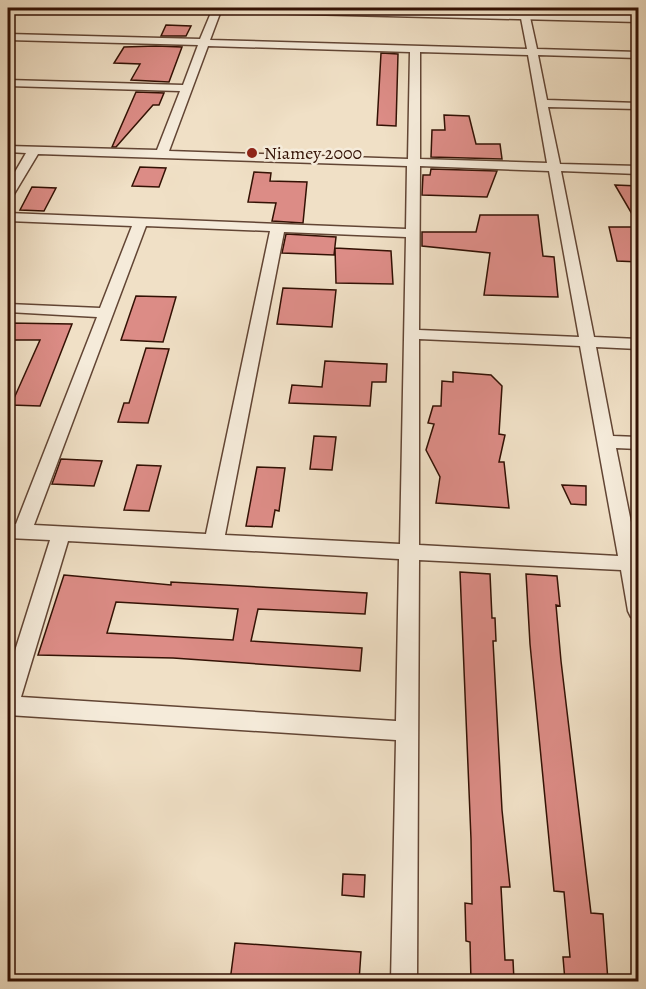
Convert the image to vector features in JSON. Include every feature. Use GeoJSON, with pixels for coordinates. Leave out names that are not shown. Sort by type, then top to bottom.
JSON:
{"type":"FeatureCollection","features":[{"type":"Feature","properties":{"kind":"street"},"geometry":{"type":"LineString","coordinates":[[162,154],[217,8]]}},
{"type":"Feature","properties":{"kind":"street"},"geometry":{"type":"LineString","coordinates":[[226,8],[525,11],[635,15]]}},
{"type":"Feature","properties":{"kind":"street"},"geometry":{"type":"LineString","coordinates":[[525,11],[606,442],[634,564],[639,611]]}},
{"type":"Feature","properties":{"kind":"street"},"geometry":{"type":"LineString","coordinates":[[8,37],[639,55]]}},
{"type":"Feature","properties":{"kind":"street"},"geometry":{"type":"LineString","coordinates":[[404,981],[415,48]]}},
{"type":"Feature","properties":{"kind":"street"},"geometry":{"type":"LineString","coordinates":[[8,83],[187,88]]}},
{"type":"Feature","properties":{"kind":"street"},"geometry":{"type":"LineString","coordinates":[[542,103],[639,106]]}},
{"type":"Feature","properties":{"kind":"street"},"geometry":{"type":"LineString","coordinates":[[8,149],[639,170]]}},
{"type":"Feature","properties":{"kind":"street"},"geometry":{"type":"LineString","coordinates":[[8,194],[34,150]]}},
{"type":"Feature","properties":{"kind":"street"},"geometry":{"type":"LineString","coordinates":[[8,217],[413,233]]}},
{"type":"Feature","properties":{"kind":"street"},"geometry":{"type":"LineString","coordinates":[[141,221],[106,313],[15,531],[634,564]]}},
{"type":"Feature","properties":{"kind":"street"},"geometry":{"type":"LineString","coordinates":[[214,542],[278,227]]}},
{"type":"Feature","properties":{"kind":"street"},"geometry":{"type":"LineString","coordinates":[[8,308],[106,313]]}},
{"type":"Feature","properties":{"kind":"street"},"geometry":{"type":"LineString","coordinates":[[412,334],[639,344]]}},
{"type":"Feature","properties":{"kind":"street"},"geometry":{"type":"LineString","coordinates":[[606,442],[639,443]]}},
{"type":"Feature","properties":{"kind":"street"},"geometry":{"type":"LineString","coordinates":[[61,534],[8,706],[407,731]]}},
{"type":"Feature","properties":{"kind":"building"},"geometry":{"type":"Polygon","coordinates":[[[166,25],[191,26],[186,36],[161,36],[166,25]]]}},
{"type":"Feature","properties":{"kind":"building"},"geometry":{"type":"Polygon","coordinates":[[[124,47],[182,47],[169,82],[131,80],[140,64],[114,63],[124,47]]]}},
{"type":"Feature","properties":{"kind":"building"},"geometry":{"type":"Polygon","coordinates":[[[381,53],[398,54],[396,126],[377,125],[381,53]]]}},
{"type":"Feature","properties":{"kind":"building"},"geometry":{"type":"Polygon","coordinates":[[[136,92],[164,93],[159,105],[153,105],[116,147],[112,147],[136,92]]]}},
{"type":"Feature","properties":{"kind":"building"},"geometry":{"type":"Polygon","coordinates":[[[444,115],[469,116],[476,144],[500,144],[502,159],[431,157],[432,130],[445,130],[444,115]]]}},
{"type":"Feature","properties":{"kind":"building"},"geometry":{"type":"Polygon","coordinates":[[[140,167],[166,168],[159,187],[132,186],[140,167]]]}},
{"type":"Feature","properties":{"kind":"building"},"geometry":{"type":"Polygon","coordinates":[[[431,169],[497,171],[487,197],[422,195],[423,175],[430,175],[431,169]]]}},
{"type":"Feature","properties":{"kind":"building"},"geometry":{"type":"Polygon","coordinates":[[[254,172],[271,173],[270,181],[307,182],[303,223],[272,221],[276,203],[248,202],[254,172]]]}},
{"type":"Feature","properties":{"kind":"building"},"geometry":{"type":"Polygon","coordinates":[[[615,185],[639,186],[639,226],[615,185]]]}},
{"type":"Feature","properties":{"kind":"building"},"geometry":{"type":"Polygon","coordinates":[[[32,187],[56,188],[44,211],[20,210],[32,187]]]}},
{"type":"Feature","properties":{"kind":"building"},"geometry":{"type":"Polygon","coordinates":[[[480,215],[538,215],[543,256],[554,257],[558,297],[484,295],[490,253],[422,246],[422,232],[476,232],[480,215]]]}},
{"type":"Feature","properties":{"kind":"building"},"geometry":{"type":"Polygon","coordinates":[[[609,227],[639,227],[639,262],[617,261],[609,227]]]}},
{"type":"Feature","properties":{"kind":"building"},"geometry":{"type":"Polygon","coordinates":[[[286,234],[336,237],[334,255],[282,253],[286,234]]]}},
{"type":"Feature","properties":{"kind":"building"},"geometry":{"type":"Polygon","coordinates":[[[335,248],[391,251],[393,284],[336,283],[335,248]]]}},
{"type":"Feature","properties":{"kind":"building"},"geometry":{"type":"Polygon","coordinates":[[[283,288],[336,290],[332,327],[277,324],[283,288]]]}},
{"type":"Feature","properties":{"kind":"building"},"geometry":{"type":"Polygon","coordinates":[[[136,296],[176,297],[163,342],[121,340],[136,296]]]}},
{"type":"Feature","properties":{"kind":"building"},"geometry":{"type":"Polygon","coordinates":[[[8,323],[72,324],[40,406],[11,405],[40,340],[8,340],[8,323]]]}},
{"type":"Feature","properties":{"kind":"building"},"geometry":{"type":"Polygon","coordinates":[[[146,348],[169,349],[148,423],[118,422],[124,403],[129,403],[146,348]]]}},
{"type":"Feature","properties":{"kind":"building"},"geometry":{"type":"Polygon","coordinates":[[[325,361],[387,364],[386,382],[372,382],[370,406],[289,403],[292,385],[322,387],[325,361]]]}},
{"type":"Feature","properties":{"kind":"building"},"geometry":{"type":"Polygon","coordinates":[[[453,372],[491,375],[502,386],[499,434],[505,435],[499,462],[504,462],[509,508],[436,503],[440,477],[426,450],[434,424],[428,423],[433,406],[441,406],[442,381],[453,382],[453,372]]]}},
{"type":"Feature","properties":{"kind":"building"},"geometry":{"type":"Polygon","coordinates":[[[314,436],[336,437],[332,470],[310,469],[314,436]]]}},
{"type":"Feature","properties":{"kind":"building"},"geometry":{"type":"Polygon","coordinates":[[[61,459],[102,461],[94,486],[52,484],[61,459]]]}},
{"type":"Feature","properties":{"kind":"building"},"geometry":{"type":"Polygon","coordinates":[[[137,465],[161,466],[149,511],[124,510],[137,465]]]}},
{"type":"Feature","properties":{"kind":"building"},"geometry":{"type":"Polygon","coordinates":[[[257,467],[285,468],[279,511],[275,510],[272,527],[246,526],[257,467]]]}},
{"type":"Feature","properties":{"kind":"building"},"geometry":{"type":"Polygon","coordinates":[[[562,485],[586,486],[586,505],[571,504],[562,485]]]}},
{"type":"Feature","properties":{"kind":"building"},"geometry":{"type":"Polygon","coordinates":[[[460,572],[490,574],[492,618],[495,618],[496,641],[493,641],[502,810],[510,887],[501,887],[505,960],[513,960],[514,981],[471,981],[470,942],[466,941],[465,903],[472,904],[471,839],[460,572]]]}},
{"type":"Feature","properties":{"kind":"building"},"geometry":{"type":"Polygon","coordinates":[[[526,574],[557,576],[560,606],[556,605],[561,661],[591,913],[603,914],[608,981],[565,981],[563,957],[570,957],[564,892],[554,891],[530,644],[526,574]]]}},
{"type":"Feature","properties":{"kind":"building"},"geometry":{"type":"Polygon","coordinates":[[[64,575],[171,585],[171,582],[367,593],[365,614],[258,609],[251,641],[362,648],[360,671],[173,658],[38,655],[64,575]],[[116,602],[107,633],[233,640],[238,609],[116,602]]]}},
{"type":"Feature","properties":{"kind":"building"},"geometry":{"type":"Polygon","coordinates":[[[343,874],[365,875],[364,897],[342,895],[343,874]]]}},
{"type":"Feature","properties":{"kind":"building"},"geometry":{"type":"Polygon","coordinates":[[[235,943],[361,952],[359,981],[230,981],[235,943]]]}},
{"type":"Feature","properties":{"kind":"place","name":"Niamey 2000"},"geometry":{"type":"Point","coordinates":[252,153]}}]}
